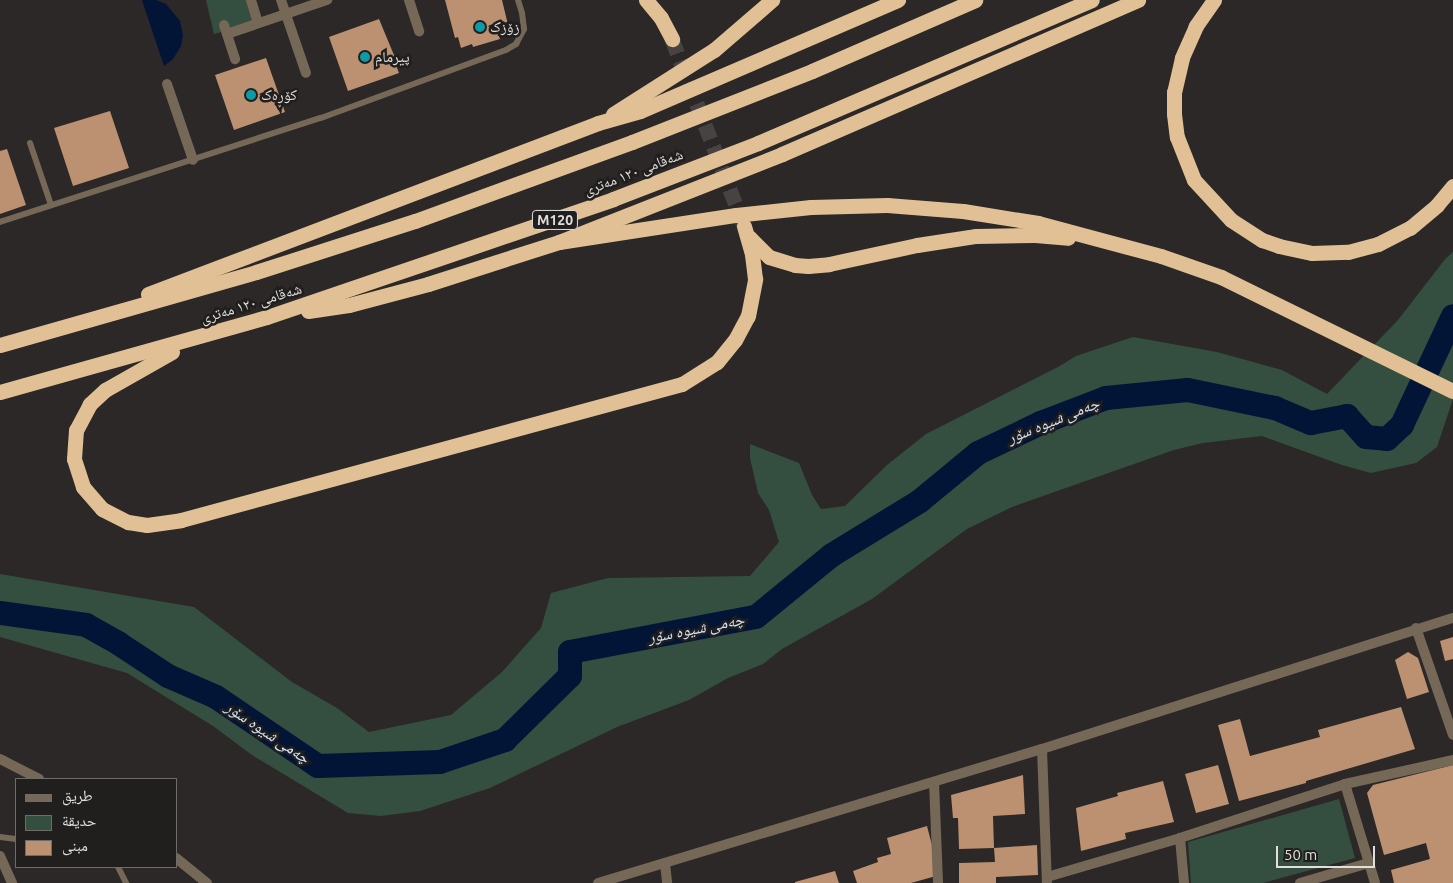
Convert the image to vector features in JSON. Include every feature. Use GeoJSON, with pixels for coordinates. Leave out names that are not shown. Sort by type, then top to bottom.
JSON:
{"type":"FeatureCollection","features":[{"type":"Feature","properties":{"kind":"highway"},"geometry":{"type":"LineString","coordinates":[[646,0],[660,18],[672,39]]}},
{"type":"Feature","properties":{"kind":"highway"},"geometry":{"type":"LineString","coordinates":[[598,123],[714,50],[772,0]]}},
{"type":"Feature","properties":{"kind":"highway"},"geometry":{"type":"LineString","coordinates":[[48,332],[598,123],[640,111],[709,84],[898,0]]}},
{"type":"Feature","properties":{"kind":"highway","name":"شەقامی ١٢٠ مەتری"},"geometry":{"type":"LineString","coordinates":[[0,345],[256,272],[414,221],[534,179],[812,71],[975,0]]}},
{"type":"Feature","properties":{"kind":"highway","name":"شەقامی ١٢٠ مەتری"},"geometry":{"type":"LineString","coordinates":[[0,392],[198,338],[267,317],[487,244],[622,196],[758,142],[1092,0]]}},
{"type":"Feature","properties":{"kind":"highway"},"geometry":{"type":"LineString","coordinates":[[267,317],[349,305],[428,284],[559,242],[782,154],[1138,0]]}},
{"type":"Feature","properties":{"kind":"highway"},"geometry":{"type":"LineString","coordinates":[[1214,0],[1196,26],[1182,58],[1174,92],[1174,114],[1177,137],[1194,180],[1230,220],[1262,240],[1279,246],[1312,253],[1348,252],[1378,244],[1410,228],[1437,205],[1453,186]]}},
{"type":"Feature","properties":{"kind":"highway"},"geometry":{"type":"LineString","coordinates":[[559,242],[736,215],[811,206],[887,205],[963,211],[1038,223],[1112,241],[1221,277],[1453,391]]}},
{"type":"Feature","properties":{"kind":"highway"},"geometry":{"type":"LineString","coordinates":[[198,338],[105,390],[90,404],[80,421],[74,449],[79,478],[95,502],[119,519],[147,525],[180,520],[682,384],[717,362],[742,328],[752,304],[755,279],[746,231],[769,257],[795,265],[808,266],[829,264],[917,245],[976,236],[1035,235],[1112,241]]}},
{"type":"Feature","properties":{"kind":"street"},"geometry":{"type":"LineString","coordinates":[[251,0],[258,23]]}},
{"type":"Feature","properties":{"kind":"street"},"geometry":{"type":"LineString","coordinates":[[281,0],[306,73]]}},
{"type":"Feature","properties":{"kind":"street"},"geometry":{"type":"LineString","coordinates":[[235,58],[226,29],[258,23],[327,0]]}},
{"type":"Feature","properties":{"kind":"street"},"geometry":{"type":"LineString","coordinates":[[409,0],[419,31]]}},
{"type":"Feature","properties":{"kind":"street"},"geometry":{"type":"LineString","coordinates":[[167,84],[193,160]]}},
{"type":"Feature","properties":{"kind":"street"},"geometry":{"type":"LineString","coordinates":[[598,883],[1042,749],[1416,628],[1453,618]]}},
{"type":"Feature","properties":{"kind":"street"},"geometry":{"type":"LineString","coordinates":[[1416,628],[1453,735]]}},
{"type":"Feature","properties":{"kind":"street"},"geometry":{"type":"LineString","coordinates":[[1042,749],[1047,880],[1345,784],[1453,760]]}},
{"type":"Feature","properties":{"kind":"street"},"geometry":{"type":"LineString","coordinates":[[0,759],[37,778]]}},
{"type":"Feature","properties":{"kind":"street"},"geometry":{"type":"LineString","coordinates":[[934,782],[938,883]]}},
{"type":"Feature","properties":{"kind":"street"},"geometry":{"type":"LineString","coordinates":[[1345,784],[1375,883]]}},
{"type":"Feature","properties":{"kind":"street"},"geometry":{"type":"LineString","coordinates":[[1180,838],[1184,883]]}},
{"type":"Feature","properties":{"kind":"street"},"geometry":{"type":"LineString","coordinates":[[0,856],[12,883]]}},
{"type":"Feature","properties":{"kind":"street"},"geometry":{"type":"LineString","coordinates":[[178,860],[207,883]]}},
{"type":"Feature","properties":{"kind":"street"},"geometry":{"type":"LineString","coordinates":[[665,863],[667,883]]}},
{"type":"Feature","properties":{"kind":"street"},"geometry":{"type":"LineString","coordinates":[[1300,883],[1369,864]]}},
{"type":"Feature","properties":{"kind":"lane"},"geometry":{"type":"LineString","coordinates":[[0,222],[321,118],[506,50],[516,44],[524,30],[518,0]]}},
{"type":"Feature","properties":{"kind":"lane"},"geometry":{"type":"LineString","coordinates":[[30,143],[51,205]]}},
{"type":"Feature","properties":{"kind":"lane"},"geometry":{"type":"LineString","coordinates":[[0,837],[15,839]]}},
{"type":"Feature","properties":{"kind":"lane"},"geometry":{"type":"LineString","coordinates":[[118,868],[126,883]]}},
{"type":"Feature","properties":{"kind":"green space"},"geometry":{"type":"Polygon","coordinates":[[[206,0],[249,0],[256,22],[214,34],[206,0]]]}},
{"type":"Feature","properties":{"kind":"green space"},"geometry":{"type":"Polygon","coordinates":[[[1453,252],[1453,399],[1437,447],[1416,463],[1371,473],[1342,465],[1262,436],[1203,443],[1174,450],[1012,507],[967,529],[872,599],[782,649],[763,664],[728,678],[689,700],[617,727],[490,788],[420,811],[381,816],[348,813],[252,755],[213,726],[127,673],[0,637],[0,574],[194,607],[292,682],[337,708],[369,732],[451,715],[502,672],[541,628],[551,593],[608,578],[750,576],[779,542],[769,510],[758,493],[750,458],[750,444],[799,463],[812,495],[821,509],[845,506],[887,465],[926,434],[1076,356],[1133,337],[1217,352],[1282,370],[1327,394],[1398,320],[1446,258],[1453,252]]]}},
{"type":"Feature","properties":{"kind":"green space"},"geometry":{"type":"Polygon","coordinates":[[[1339,799],[1355,858],[1263,883],[1191,883],[1188,842],[1339,799]]]}},
{"type":"Feature","properties":{"kind":"water"},"geometry":{"type":"Polygon","coordinates":[[[142,0],[156,0],[166,4],[180,21],[183,35],[181,46],[173,59],[164,66],[142,0]]]}},
{"type":"Feature","properties":{"kind":"building","name":"زۆزک"},"geometry":{"type":"Polygon","coordinates":[[[445,0],[502,0],[510,33],[499,36],[500,39],[473,47],[472,44],[461,48],[458,37],[455,38],[445,0]]]}},
{"type":"Feature","properties":{"kind":"building","name":"پیرمام"},"geometry":{"type":"Polygon","coordinates":[[[379,19],[396,60],[394,60],[399,73],[348,91],[329,37],[379,19]]]}},
{"type":"Feature","properties":{"kind":"building","name":"کۆڕەک"},"geometry":{"type":"Polygon","coordinates":[[[266,58],[285,112],[234,130],[215,75],[266,58]]]}},
{"type":"Feature","properties":{"kind":"building"},"geometry":{"type":"Polygon","coordinates":[[[110,111],[129,168],[73,186],[54,128],[110,111]]]}},
{"type":"Feature","properties":{"kind":"building"},"geometry":{"type":"Polygon","coordinates":[[[7,149],[26,205],[0,214],[0,151],[7,149]]]}},
{"type":"Feature","properties":{"kind":"building"},"geometry":{"type":"Polygon","coordinates":[[[1453,637],[1453,659],[1445,661],[1440,641],[1453,637]]]}},
{"type":"Feature","properties":{"kind":"building"},"geometry":{"type":"Polygon","coordinates":[[[1408,652],[1418,658],[1429,692],[1407,699],[1395,660],[1408,652]]]}},
{"type":"Feature","properties":{"kind":"building"},"geometry":{"type":"Polygon","coordinates":[[[1401,707],[1415,749],[1306,781],[1306,783],[1239,801],[1218,725],[1240,719],[1250,756],[1320,737],[1318,730],[1401,707]]]}},
{"type":"Feature","properties":{"kind":"building"},"geometry":{"type":"Polygon","coordinates":[[[1218,765],[1229,804],[1196,813],[1185,774],[1218,765]]]}},
{"type":"Feature","properties":{"kind":"building"},"geometry":{"type":"Polygon","coordinates":[[[1453,765],[1453,883],[1394,883],[1391,870],[1430,859],[1426,843],[1384,855],[1367,793],[1373,785],[1453,765]]]}},
{"type":"Feature","properties":{"kind":"building"},"geometry":{"type":"Polygon","coordinates":[[[1023,775],[1025,814],[993,816],[994,848],[959,849],[958,818],[953,818],[951,795],[1023,775]]]}},
{"type":"Feature","properties":{"kind":"building"},"geometry":{"type":"Polygon","coordinates":[[[1163,781],[1174,822],[1125,833],[1126,839],[1081,851],[1076,808],[1118,796],[1117,793],[1163,781]]]}},
{"type":"Feature","properties":{"kind":"building"},"geometry":{"type":"Polygon","coordinates":[[[927,826],[934,853],[936,876],[911,883],[857,883],[853,871],[878,862],[877,858],[891,854],[887,838],[927,826]]]}},
{"type":"Feature","properties":{"kind":"building"},"geometry":{"type":"Polygon","coordinates":[[[1037,845],[1038,875],[996,877],[996,883],[959,883],[959,863],[995,862],[994,848],[1037,845]]]}},
{"type":"Feature","properties":{"kind":"building"},"geometry":{"type":"Polygon","coordinates":[[[835,871],[839,883],[795,883],[795,882],[835,871]]]}},
{"type":"Feature","properties":{"kind":"waterway","name":"چەمی شیوە سۆر"},"geometry":{"type":"LineString","coordinates":[[0,613],[86,625],[118,643],[168,676],[216,697],[318,766],[440,762],[505,740],[570,676],[570,652],[756,617],[832,555],[920,501],[978,453],[1041,423],[1106,398],[1188,390],[1275,408],[1311,423],[1347,416],[1366,437],[1387,439],[1402,425],[1453,316]]}},
{"type":"Feature","properties":{"kind":"tunnel"},"geometry":{"type":"LineString","coordinates":[[672,39],[744,226]]}},
{"type":"Feature","properties":{"kind":"place","name":"زۆزک"},"geometry":{"type":"Point","coordinates":[480,27]}},
{"type":"Feature","properties":{"kind":"place","name":"پیرمام"},"geometry":{"type":"Point","coordinates":[365,57]}},
{"type":"Feature","properties":{"kind":"place","name":"کۆڕەک"},"geometry":{"type":"Point","coordinates":[251,95]}}]}
